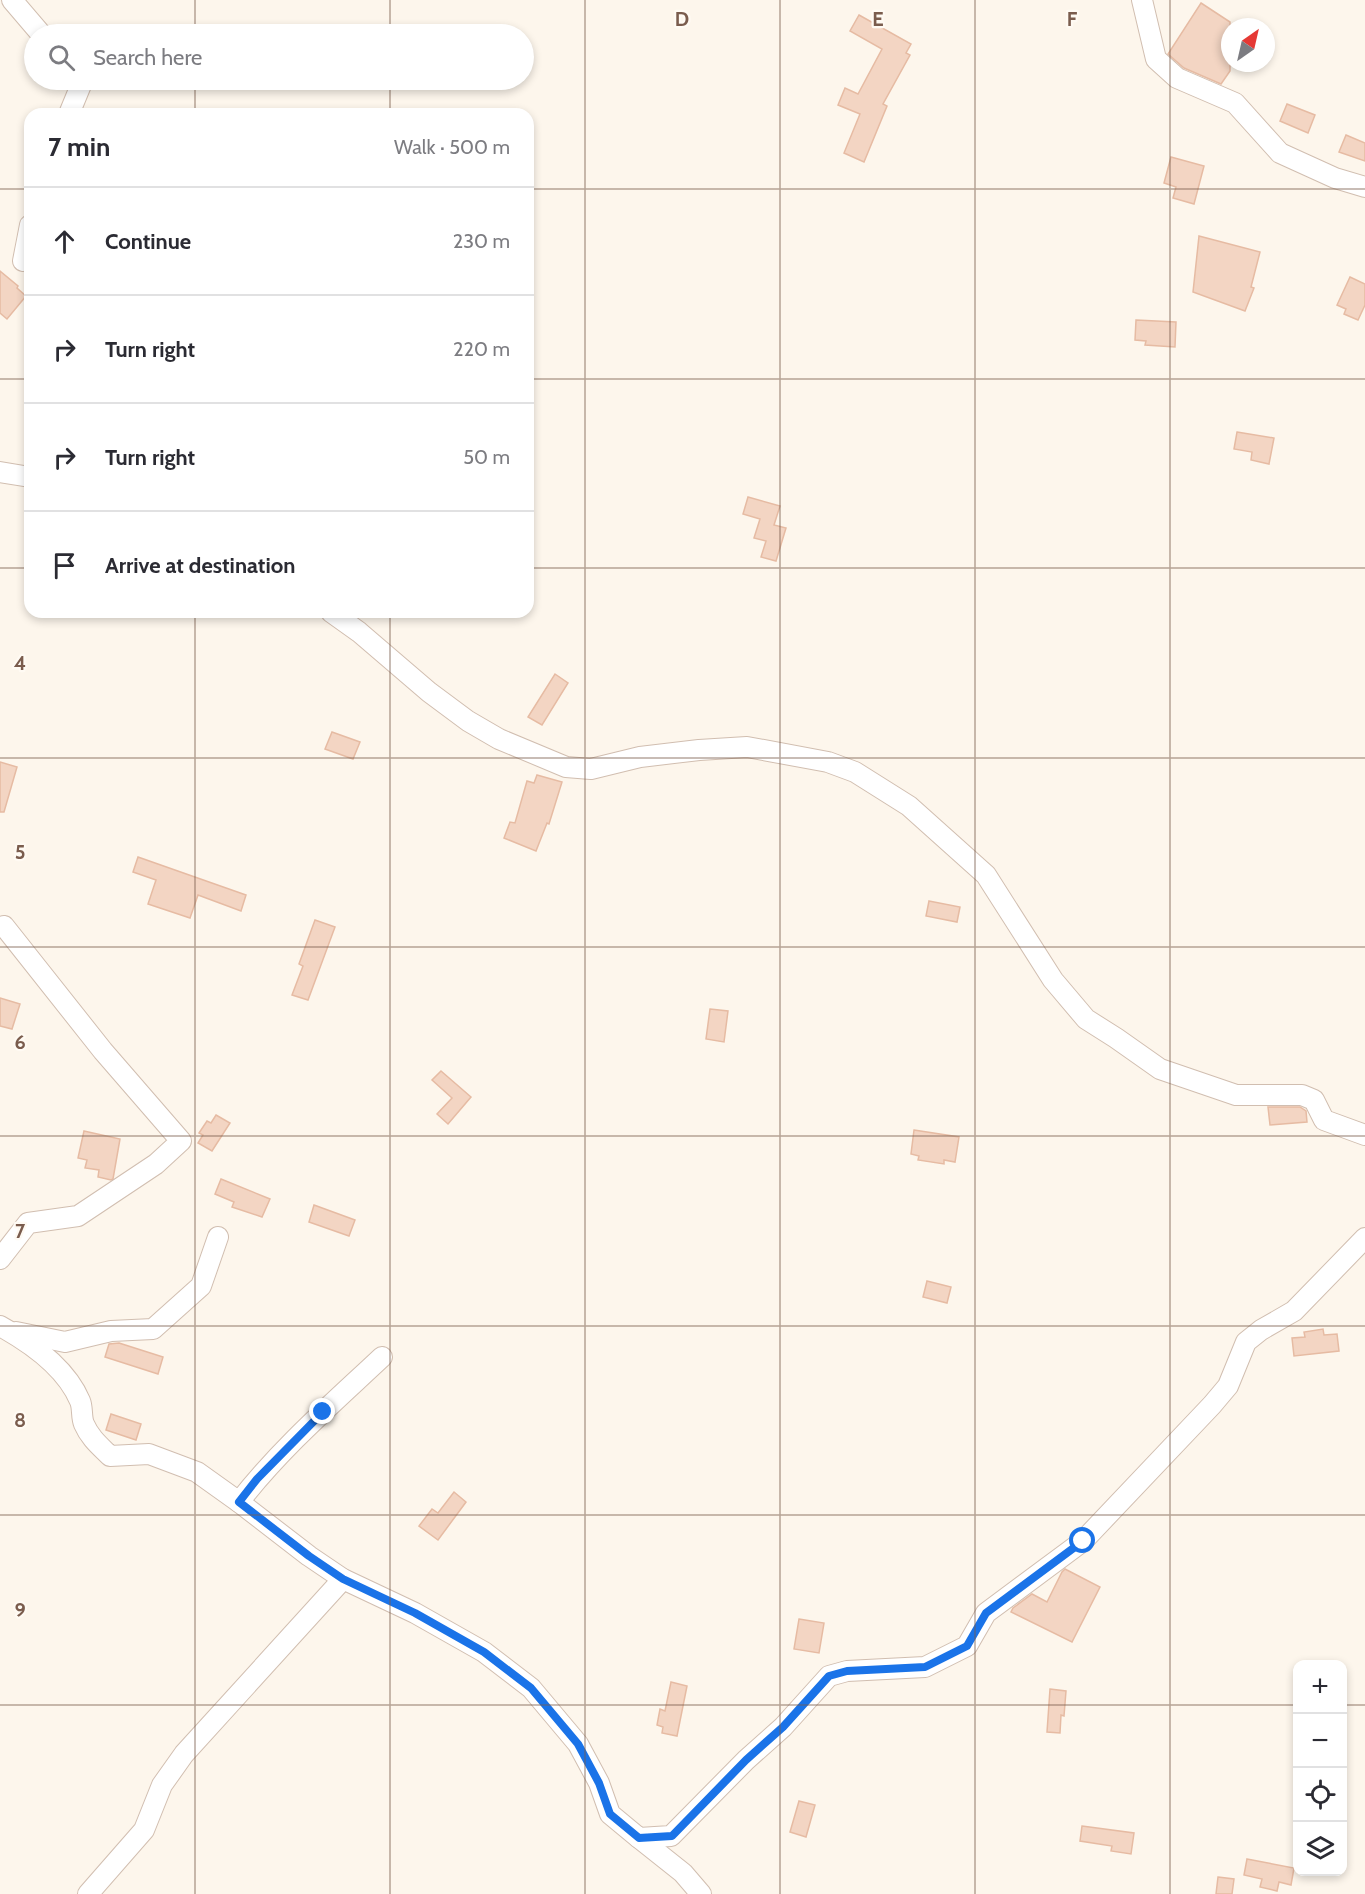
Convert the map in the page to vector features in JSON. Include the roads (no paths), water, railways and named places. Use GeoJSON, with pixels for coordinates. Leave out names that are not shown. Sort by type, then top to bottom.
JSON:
{"type":"FeatureCollection","features":[{"type":"Feature","properties":{"kind":"street"},"geometry":{"type":"LineString","coordinates":[[12,0],[32,24]]}},
{"type":"Feature","properties":{"kind":"street"},"geometry":{"type":"LineString","coordinates":[[1142,0],[1156,59],[1177,78],[1235,103],[1280,153],[1335,178],[1365,187]]}},
{"type":"Feature","properties":{"kind":"street"},"geometry":{"type":"LineString","coordinates":[[71,108],[79,90]]}},
{"type":"Feature","properties":{"kind":"street"},"geometry":{"type":"LineString","coordinates":[[23,261],[24,256]]}},
{"type":"Feature","properties":{"kind":"street"},"geometry":{"type":"LineString","coordinates":[[0,472],[24,476]]}},
{"type":"Feature","properties":{"kind":"street"},"geometry":{"type":"LineString","coordinates":[[339,618],[468,721],[499,739],[566,767],[591,769],[640,757],[747,747],[828,762],[855,772],[909,806],[986,876],[1048,972],[1086,1019],[1160,1069],[1236,1095],[1302,1095],[1314,1100],[1324,1120],[1365,1135]]}},
{"type":"Feature","properties":{"kind":"street"},"geometry":{"type":"LineString","coordinates":[[0,1259],[28,1222],[78,1216],[156,1164],[181,1141],[1,928]]}},
{"type":"Feature","properties":{"kind":"street"},"geometry":{"type":"LineString","coordinates":[[4,1328],[65,1342],[111,1331],[153,1329],[201,1286],[218,1237]]}},
{"type":"Feature","properties":{"kind":"street"},"geometry":{"type":"LineString","coordinates":[[639,1838],[672,1836],[746,1760],[783,1727],[829,1676],[847,1671],[925,1667],[967,1646],[986,1613],[1083,1541],[1212,1405],[1228,1386],[1246,1342],[1294,1311],[1365,1238]]}},
{"type":"Feature","properties":{"kind":"street"},"geometry":{"type":"LineString","coordinates":[[4,1328],[37,1351],[67,1378],[81,1403],[83,1423],[94,1441],[110,1456],[149,1454],[197,1472],[343,1579],[415,1613],[484,1652],[531,1688],[578,1744],[599,1783],[610,1814],[682,1874],[701,1894]]}},
{"type":"Feature","properties":{"kind":"street"},"geometry":{"type":"LineString","coordinates":[[239,1502],[257,1479],[287,1448],[382,1357]]}},
{"type":"Feature","properties":{"kind":"street"},"geometry":{"type":"LineString","coordinates":[[88,1894],[144,1830],[162,1785],[184,1754],[343,1579]]}}]}
